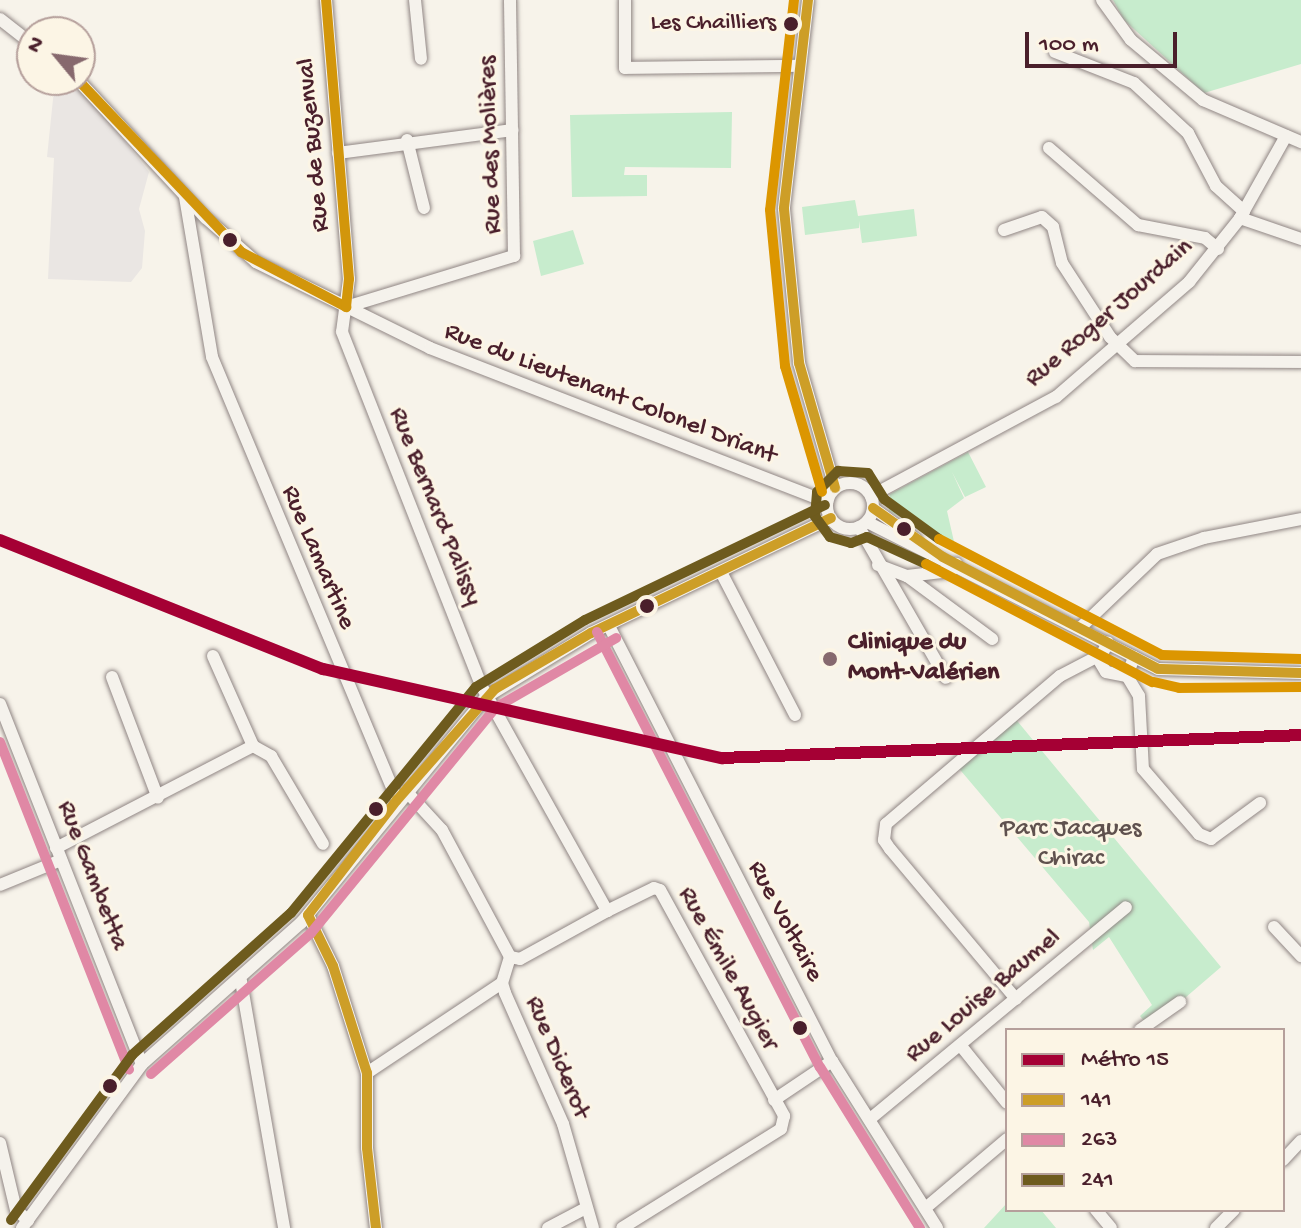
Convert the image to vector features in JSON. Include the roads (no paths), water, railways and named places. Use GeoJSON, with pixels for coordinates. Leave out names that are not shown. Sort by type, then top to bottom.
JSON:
{"type":"FeatureCollection","features":[{"type":"Feature","properties":{"kind":"street","name":"Rue de Buzenval"},"geometry":{"type":"LineString","coordinates":[[326,0],[349,279],[343,334]]}},
{"type":"Feature","properties":{"kind":"street"},"geometry":{"type":"LineString","coordinates":[[415,0],[421,59]]}},
{"type":"Feature","properties":{"kind":"street","name":"Rue des Molières"},"geometry":{"type":"LineString","coordinates":[[346,307],[510,261],[517,242],[510,0]]}},
{"type":"Feature","properties":{"kind":"street"},"geometry":{"type":"LineString","coordinates":[[625,0],[625,68],[797,66]]}},
{"type":"Feature","properties":{"kind":"street"},"geometry":{"type":"LineString","coordinates":[[808,0],[797,66],[784,209],[799,363],[835,488],[827,502],[831,518],[843,528],[863,525],[932,551],[1134,657],[1179,674],[1301,673]]}},
{"type":"Feature","properties":{"kind":"street"},"geometry":{"type":"LineString","coordinates":[[1102,0],[1131,40],[1203,100],[1301,142]]}},
{"type":"Feature","properties":{"kind":"street"},"geometry":{"type":"LineString","coordinates":[[0,19],[16,32]]}},
{"type":"Feature","properties":{"kind":"street"},"geometry":{"type":"LineString","coordinates":[[1055,52],[1134,83],[1188,133],[1216,186],[1242,215],[1301,239]]}},
{"type":"Feature","properties":{"kind":"street","name":"Rue du Lieutenant Colonel Driant"},"geometry":{"type":"LineString","coordinates":[[93,96],[185,197],[248,257],[379,323],[591,415],[654,432],[827,502]]}},
{"type":"Feature","properties":{"kind":"street"},"geometry":{"type":"LineString","coordinates":[[338,153],[407,140],[512,130]]}},
{"type":"Feature","properties":{"kind":"street","name":"Rue Roger Jourdain"},"geometry":{"type":"LineString","coordinates":[[872,502],[1056,397],[1189,282],[1242,215],[1286,136]]}},
{"type":"Feature","properties":{"kind":"street"},"geometry":{"type":"LineString","coordinates":[[407,140],[424,208]]}},
{"type":"Feature","properties":{"kind":"street"},"geometry":{"type":"LineString","coordinates":[[1049,148],[1138,225],[1205,238],[1218,249]]}},
{"type":"Feature","properties":{"kind":"street","name":"Rue Lamartine"},"geometry":{"type":"LineString","coordinates":[[185,197],[201,299],[219,376],[402,796]]}},
{"type":"Feature","properties":{"kind":"street"},"geometry":{"type":"LineString","coordinates":[[1004,230],[1042,217],[1053,227],[1062,263],[1118,343],[1135,361],[1301,362]]}},
{"type":"Feature","properties":{"kind":"street"},"geometry":{"type":"LineString","coordinates":[[192,233],[206,218]]}},
{"type":"Feature","properties":{"kind":"street","name":"Rue Bernard Palissy"},"geometry":{"type":"LineString","coordinates":[[343,334],[486,697]]}},
{"type":"Feature","properties":{"kind":"street"},"geometry":{"type":"LineString","coordinates":[[835,488],[855,483],[872,502],[932,551]]}},
{"type":"Feature","properties":{"kind":"street"},"geometry":{"type":"LineString","coordinates":[[872,502],[863,525],[878,565],[946,678]]}},
{"type":"Feature","properties":{"kind":"street"},"geometry":{"type":"LineString","coordinates":[[0,1143],[16,1210],[25,1224],[142,1064],[241,981],[308,915],[402,796],[486,697],[609,626],[831,518]]}},
{"type":"Feature","properties":{"kind":"street"},"geometry":{"type":"LineString","coordinates":[[1081,627],[1157,554],[1204,538],[1301,519]]}},
{"type":"Feature","properties":{"kind":"street"},"geometry":{"type":"LineString","coordinates":[[907,576],[951,571],[956,564]]}},
{"type":"Feature","properties":{"kind":"street"},"geometry":{"type":"LineString","coordinates":[[878,565],[907,576],[992,639]]}},
{"type":"Feature","properties":{"kind":"street"},"geometry":{"type":"LineString","coordinates":[[721,572],[795,715]]}},
{"type":"Feature","properties":{"kind":"street","name":"Rue Voltaire"},"geometry":{"type":"LineString","coordinates":[[609,626],[832,1061],[937,1228]]}},
{"type":"Feature","properties":{"kind":"street"},"geometry":{"type":"LineString","coordinates":[[1016,999],[890,849],[884,840],[886,824],[1060,676],[1097,657],[1108,642]]}},
{"type":"Feature","properties":{"kind":"street"},"geometry":{"type":"LineString","coordinates":[[213,656],[253,746],[271,756],[323,844]]}},
{"type":"Feature","properties":{"kind":"street"},"geometry":{"type":"LineString","coordinates":[[1097,657],[1106,672],[1127,676],[1139,696],[1143,769],[1199,834],[1220,837],[1260,803]]}},
{"type":"Feature","properties":{"kind":"street"},"geometry":{"type":"LineString","coordinates":[[1127,676],[1134,657]]}},
{"type":"Feature","properties":{"kind":"street"},"geometry":{"type":"LineString","coordinates":[[112,677],[158,798]]}},
{"type":"Feature","properties":{"kind":"street"},"geometry":{"type":"LineString","coordinates":[[402,796],[442,830],[510,957],[520,959],[607,911],[486,697]]}},
{"type":"Feature","properties":{"kind":"street","name":"Rue Gambetta"},"geometry":{"type":"LineString","coordinates":[[0,704],[142,1064]]}},
{"type":"Feature","properties":{"kind":"street"},"geometry":{"type":"LineString","coordinates":[[0,885],[253,746]]}},
{"type":"Feature","properties":{"kind":"street","name":"Rue Émile Augier"},"geometry":{"type":"LineString","coordinates":[[607,911],[654,888],[660,890],[785,1123],[781,1129],[622,1228]]}},
{"type":"Feature","properties":{"kind":"street","name":"Rue Louise Baumel"},"geometry":{"type":"LineString","coordinates":[[870,1119],[1126,907]]}},
{"type":"Feature","properties":{"kind":"street"},"geometry":{"type":"LineString","coordinates":[[308,915],[333,966],[367,1073],[367,1148],[376,1228]]}},
{"type":"Feature","properties":{"kind":"street"},"geometry":{"type":"LineString","coordinates":[[1274,927],[1301,956]]}},
{"type":"Feature","properties":{"kind":"street","name":"Rue Diderot"},"geometry":{"type":"LineString","coordinates":[[510,957],[502,983],[563,1124],[593,1228]]}},
{"type":"Feature","properties":{"kind":"street"},"geometry":{"type":"LineString","coordinates":[[241,981],[284,1228]]}},
{"type":"Feature","properties":{"kind":"street"},"geometry":{"type":"LineString","coordinates":[[367,1073],[502,983]]}},
{"type":"Feature","properties":{"kind":"street"},"geometry":{"type":"LineString","coordinates":[[1143,1028],[1180,1002]]}},
{"type":"Feature","properties":{"kind":"street"},"geometry":{"type":"LineString","coordinates":[[961,1046],[1005,1101]]}},
{"type":"Feature","properties":{"kind":"street"},"geometry":{"type":"LineString","coordinates":[[774,1100],[832,1061]]}},
{"type":"Feature","properties":{"kind":"street"},"geometry":{"type":"LineString","coordinates":[[929,1205],[1005,1141]]}},
{"type":"Feature","properties":{"kind":"street"},"geometry":{"type":"LineString","coordinates":[[1285,1158],[1301,1141]]}},
{"type":"Feature","properties":{"kind":"street"},"geometry":{"type":"LineString","coordinates":[[548,1228],[586,1208]]}},
{"type":"Feature","properties":{"kind":"street"},"geometry":{"type":"LineString","coordinates":[[1098,1212],[1111,1228]]}},
{"type":"Feature","properties":{"kind":"street"},"geometry":{"type":"LineString","coordinates":[[1216,1228],[1232,1212]]}},
{"type":"Feature","properties":{"kind":"metro line","name":"15"},"geometry":{"type":"LineString","coordinates":[[0,540],[323,669],[722,758],[1301,735]]}},
{"type":"Feature","properties":{"kind":"place","name":"Les Chailliers"},"geometry":{"type":"Point","coordinates":[791,24]}},
{"type":"Feature","properties":{"kind":"place","name":"Clinique du Mont-Valérien"},"geometry":{"type":"Point","coordinates":[830,659]}},
{"type":"Feature","properties":{"kind":"park label","name":"Parc Jacques Chirac"},"geometry":{"type":"Point","coordinates":[1071,845]}}]}
